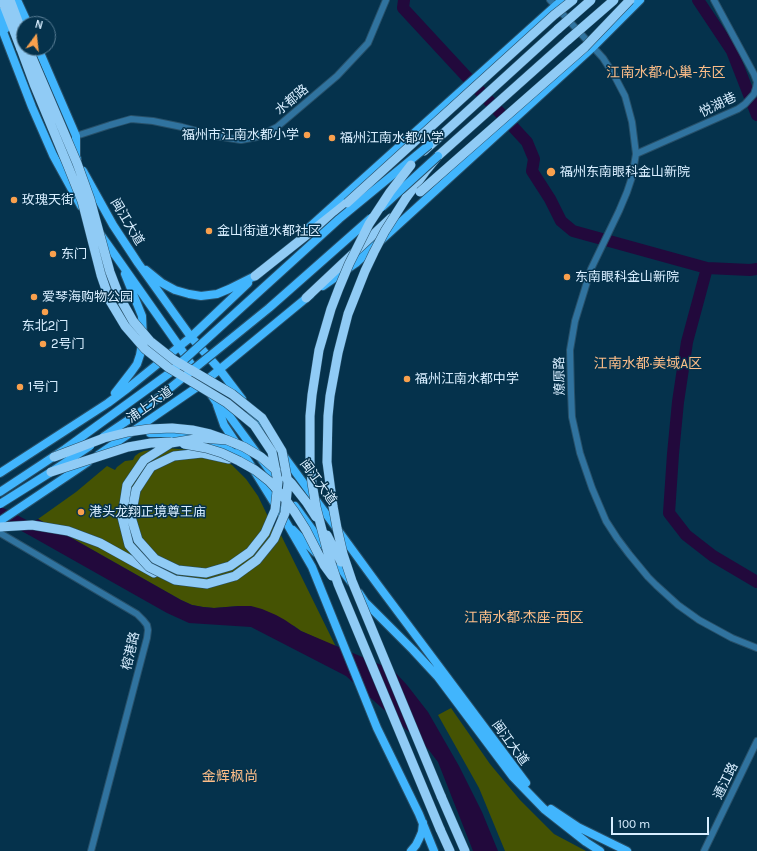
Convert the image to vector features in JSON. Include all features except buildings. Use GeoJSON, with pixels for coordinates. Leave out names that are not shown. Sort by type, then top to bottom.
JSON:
{"type":"FeatureCollection","features":[{"type":"Feature","properties":{"kind":"highway"},"geometry":{"type":"LineString","coordinates":[[2,0],[16,31]]}},
{"type":"Feature","properties":{"kind":"highway"},"geometry":{"type":"LineString","coordinates":[[10,0],[16,16]]}},
{"type":"Feature","properties":{"kind":"highway"},"geometry":{"type":"LineString","coordinates":[[256,276],[347,203],[554,15],[573,0]]}},
{"type":"Feature","properties":{"kind":"highway"},"geometry":{"type":"LineString","coordinates":[[450,851],[338,584],[327,550],[316,507],[310,461],[311,409],[315,373],[327,323],[339,288],[369,224],[390,192],[429,145],[591,0]]}},
{"type":"Feature","properties":{"kind":"highway"},"geometry":{"type":"LineString","coordinates":[[465,851],[352,581],[343,554],[330,491],[327,462],[330,396],[338,353],[348,314],[374,252],[385,231],[406,198],[438,156],[614,0]]}},
{"type":"Feature","properties":{"kind":"highway"},"geometry":{"type":"LineString","coordinates":[[306,298],[420,192],[585,47],[630,0]]}},
{"type":"Feature","properties":{"kind":"highway"},"geometry":{"type":"LineString","coordinates":[[26,56],[34,84],[82,201],[101,275],[110,301],[125,326],[145,350],[169,368],[227,403],[254,425],[272,452],[278,482],[275,510],[265,533],[250,552],[230,566],[206,573],[178,570],[155,559],[138,540],[131,517],[136,490],[151,467],[174,456],[202,453],[239,460]]}},
{"type":"Feature","properties":{"kind":"highway"},"geometry":{"type":"LineString","coordinates":[[0,527],[32,526],[68,531],[100,543],[152,572],[175,580],[207,584],[235,576],[258,560],[274,539],[285,513],[288,483],[282,451],[262,418],[232,394],[174,360],[150,341],[133,321],[120,298],[110,272],[90,199],[77,163],[27,56]]}},
{"type":"Feature","properties":{"kind":"highway"},"geometry":{"type":"LineString","coordinates":[[54,457],[104,438],[149,429],[172,428],[192,430],[210,434],[244,447],[261,457],[292,484],[321,523],[352,581]]}},
{"type":"Feature","properties":{"kind":"highway"},"geometry":{"type":"LineString","coordinates":[[175,580],[150,567],[129,545],[122,517],[127,486],[144,460],[171,443],[201,438],[227,440]]}},
{"type":"Feature","properties":{"kind":"highway"},"geometry":{"type":"LineString","coordinates":[[51,472],[128,448],[151,443],[171,442],[189,444],[222,453],[239,460],[255,470],[269,481],[282,495],[306,530],[324,565],[338,584]]}},
{"type":"Feature","properties":{"kind":"main road"},"geometry":{"type":"LineString","coordinates":[[17,0],[24,16]]}},
{"type":"Feature","properties":{"kind":"main road"},"geometry":{"type":"LineString","coordinates":[[22,0],[28,16]]}},
{"type":"Feature","properties":{"kind":"main road","name":"浦上大道"},"geometry":{"type":"LineString","coordinates":[[0,520],[24,506],[203,383],[306,298],[356,263],[593,47],[640,0]]}},
{"type":"Feature","properties":{"kind":"main road","name":"浦上大道"},"geometry":{"type":"LineString","coordinates":[[0,473],[108,403],[191,337],[256,276],[486,68],[556,2]]}},
{"type":"Feature","properties":{"kind":"main road"},"geometry":{"type":"LineString","coordinates":[[0,12],[24,87]]}},
{"type":"Feature","properties":{"kind":"main road"},"geometry":{"type":"LineString","coordinates":[[0,24],[24,87]]}},
{"type":"Feature","properties":{"kind":"main road","name":"闽江大道"},"geometry":{"type":"LineString","coordinates":[[42,56],[76,136],[76,157],[122,240],[191,337],[220,370],[522,779],[554,811],[578,827],[627,851]]}},
{"type":"Feature","properties":{"kind":"main road","name":"闽江大道"},"geometry":{"type":"LineString","coordinates":[[24,87],[53,155],[79,204],[216,402],[228,414],[366,602],[438,678],[513,777],[544,809],[600,851]]}},
{"type":"Feature","properties":{"kind":"main road"},"geometry":{"type":"LineString","coordinates":[[0,492],[54,457],[171,372],[339,219],[429,145]]}},
{"type":"Feature","properties":{"kind":"main road"},"geometry":{"type":"LineString","coordinates":[[0,504],[51,472],[143,410],[269,308],[359,229],[438,156]]}},
{"type":"Feature","properties":{"kind":"main road"},"geometry":{"type":"LineString","coordinates":[[108,403],[137,364],[143,339],[143,323],[140,311],[117,257]]}},
{"type":"Feature","properties":{"kind":"main road"},"geometry":{"type":"LineString","coordinates":[[138,263],[162,283],[175,290],[201,296],[217,294],[256,276]]}},
{"type":"Feature","properties":{"kind":"main road"},"geometry":{"type":"LineString","coordinates":[[216,402],[224,424],[286,522],[312,567],[377,728],[423,822],[434,851]]}},
{"type":"Feature","properties":{"kind":"main road"},"geometry":{"type":"LineString","coordinates":[[129,434],[162,433],[198,439],[226,448],[250,464]]}},
{"type":"Feature","properties":{"kind":"main road"},"geometry":{"type":"LineString","coordinates":[[286,522],[366,602]]}},
{"type":"Feature","properties":{"kind":"main road"},"geometry":{"type":"LineString","coordinates":[[411,851],[416,845],[422,832],[423,822]]}},
{"type":"Feature","properties":{"kind":"street","name":"水都路"},"geometry":{"type":"LineString","coordinates":[[76,136],[132,119],[153,121],[216,136],[241,140],[258,137],[277,127],[337,76],[368,43],[386,0]]}},
{"type":"Feature","properties":{"kind":"street","name":"悦湖巷"},"geometry":{"type":"LineString","coordinates":[[636,154],[738,109],[746,104],[754,94],[757,82],[754,74],[714,0]]}},
{"type":"Feature","properties":{"kind":"street","name":"燎原路"},"geometry":{"type":"LineString","coordinates":[[556,2],[603,58],[614,74],[625,96],[632,122],[636,154],[632,177],[620,211],[591,269],[574,321],[570,350],[571,392],[573,423],[580,453],[602,512],[617,538],[656,585],[678,605],[699,620],[732,638],[757,648]]}},
{"type":"Feature","properties":{"kind":"street","name":"榕港路"},"geometry":{"type":"LineString","coordinates":[[0,533],[137,614],[147,625],[147,638],[91,851]]}},
{"type":"Feature","properties":{"kind":"street","name":"通江路"},"geometry":{"type":"LineString","coordinates":[[704,851],[757,741]]}},
{"type":"Feature","properties":{"kind":"green space"},"geometry":{"type":"Polygon","coordinates":[[[166,448],[191,450],[225,461],[232,465],[246,479],[258,496],[273,527],[277,527],[336,647],[301,631],[294,626],[239,606],[214,608],[192,605],[38,519],[76,492],[107,466],[115,470],[125,461],[133,460],[139,453],[166,448]]]}},
{"type":"Feature","properties":{"kind":"green space"},"geometry":{"type":"Polygon","coordinates":[[[451,708],[490,764],[520,800],[554,834],[586,851],[505,851],[479,788],[438,715],[451,708]]]}},
{"type":"Feature","properties":{"kind":"shaded area"},"geometry":{"type":"Polygon","coordinates":[[[38,519],[192,605],[214,608],[251,606],[262,609],[285,620],[301,631],[393,670],[428,712],[459,766],[482,812],[498,851],[473,851],[438,762],[428,749],[346,676],[251,627],[189,623],[167,613],[20,530],[38,519]]]}},
{"type":"Feature","properties":{"kind":"waterway"},"geometry":{"type":"LineString","coordinates":[[404,0],[403,8],[527,142],[534,159],[532,171],[550,199],[561,221],[573,231],[707,268],[757,269]]}},
{"type":"Feature","properties":{"kind":"waterway"},"geometry":{"type":"LineString","coordinates":[[698,0],[732,51],[757,115]]}},
{"type":"Feature","properties":{"kind":"waterway"},"geometry":{"type":"LineString","coordinates":[[707,268],[687,342],[678,402],[669,513],[686,535],[713,556],[757,582]]}},
{"type":"Feature","properties":{"kind":"waterway"},"geometry":{"type":"LineString","coordinates":[[0,513],[31,529]]}},
{"type":"Feature","properties":{"kind":"place","name":"福州市江南水都小学"},"geometry":{"type":"Point","coordinates":[307,135]}},
{"type":"Feature","properties":{"kind":"place","name":"福州江南水都小学"},"geometry":{"type":"Point","coordinates":[332,138]}},
{"type":"Feature","properties":{"kind":"place","name":"福州东南眼科金山新院"},"geometry":{"type":"Point","coordinates":[551,172]}},
{"type":"Feature","properties":{"kind":"place","name":"玫瑰天街"},"geometry":{"type":"Point","coordinates":[14,200]}},
{"type":"Feature","properties":{"kind":"place","name":"金山街道水都社区"},"geometry":{"type":"Point","coordinates":[209,231]}},
{"type":"Feature","properties":{"kind":"place","name":"东门"},"geometry":{"type":"Point","coordinates":[53,254]}},
{"type":"Feature","properties":{"kind":"place","name":"东南眼科金山新院"},"geometry":{"type":"Point","coordinates":[567,277]}},
{"type":"Feature","properties":{"kind":"place","name":"爱琴海购物公园"},"geometry":{"type":"Point","coordinates":[34,297]}},
{"type":"Feature","properties":{"kind":"place","name":"东北2门"},"geometry":{"type":"Point","coordinates":[45,312]}},
{"type":"Feature","properties":{"kind":"place","name":"2号门"},"geometry":{"type":"Point","coordinates":[43,344]}},
{"type":"Feature","properties":{"kind":"place","name":"福州江南水都中学"},"geometry":{"type":"Point","coordinates":[407,379]}},
{"type":"Feature","properties":{"kind":"place","name":"1号门"},"geometry":{"type":"Point","coordinates":[20,387]}},
{"type":"Feature","properties":{"kind":"place","name":"港头龙翔正境尊王庙"},"geometry":{"type":"Point","coordinates":[81,512]}},
{"type":"Feature","properties":{"kind":"district","name":"江南水都·心巢-东区"},"geometry":{"type":"Point","coordinates":[666,73]}},
{"type":"Feature","properties":{"kind":"district","name":"江南水都·美域A区"},"geometry":{"type":"Point","coordinates":[648,364]}},
{"type":"Feature","properties":{"kind":"district","name":"江南水都·杰座-西区"},"geometry":{"type":"Point","coordinates":[524,618]}},
{"type":"Feature","properties":{"kind":"district","name":"金辉枫尚"},"geometry":{"type":"Point","coordinates":[230,777]}}]}
